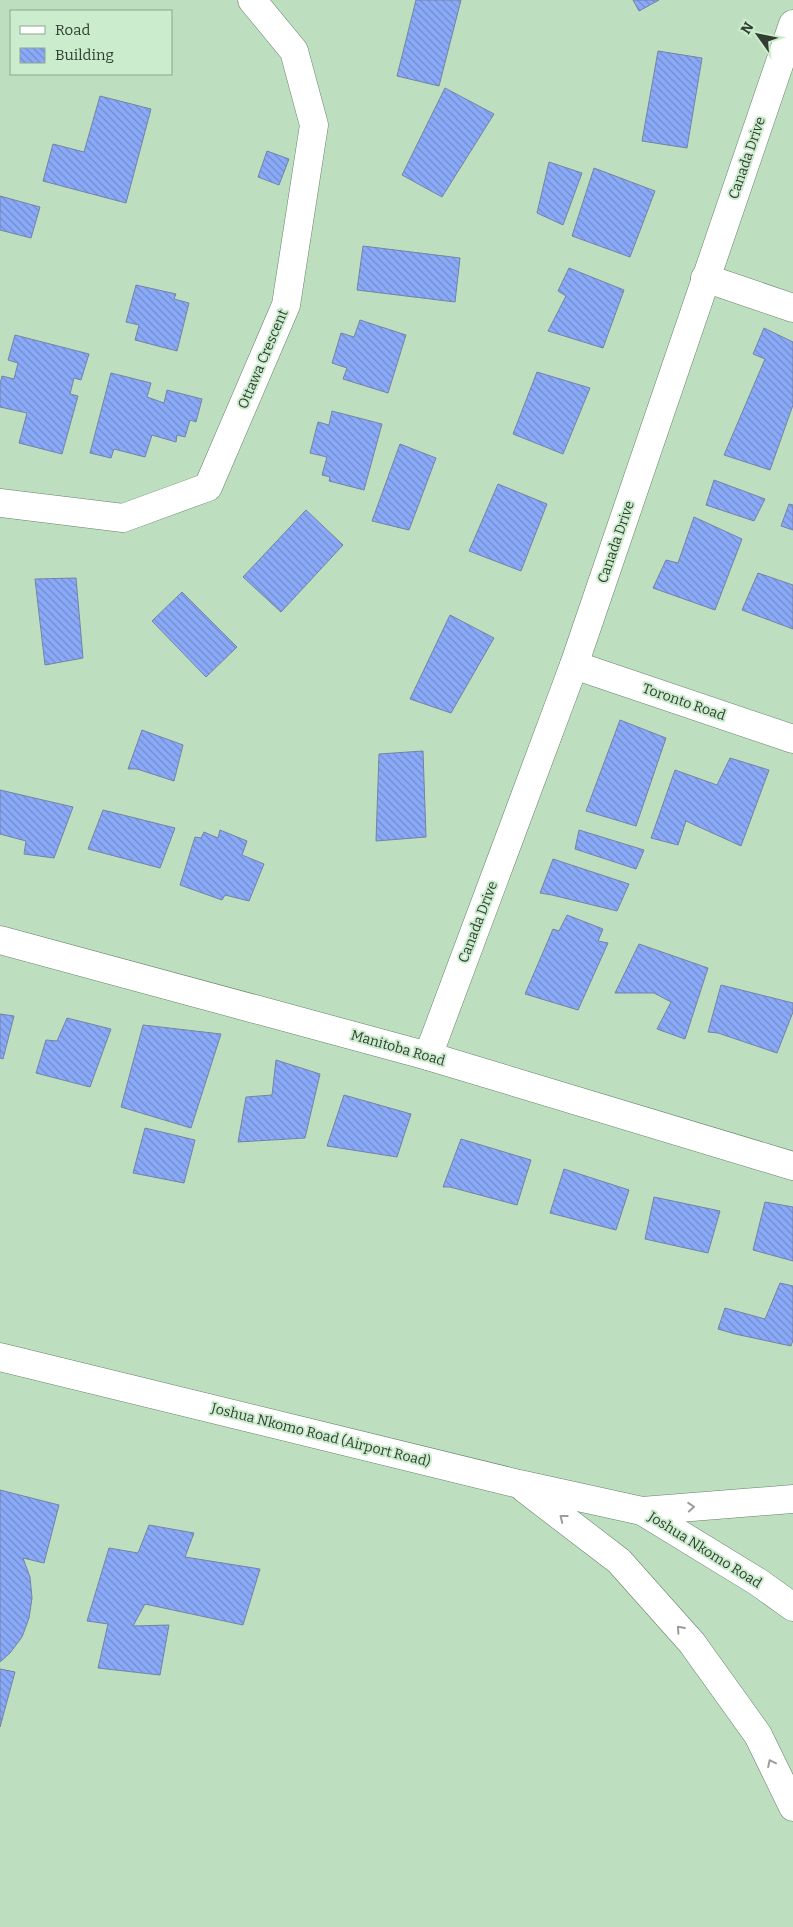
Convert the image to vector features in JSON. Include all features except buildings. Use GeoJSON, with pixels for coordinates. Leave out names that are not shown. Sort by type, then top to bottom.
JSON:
{"type":"FeatureCollection","features":[{"type":"Feature","properties":{"kind":"street","name":"Ottawa Crescent"},"geometry":{"type":"LineString","coordinates":[[0,502],[123,518],[208,487],[286,305],[314,126],[294,51],[252,0]]}},
{"type":"Feature","properties":{"kind":"street","name":"Canada Drive"},"geometry":{"type":"LineString","coordinates":[[428,1056],[574,665],[793,24]]}},
{"type":"Feature","properties":{"kind":"street"},"geometry":{"type":"LineString","coordinates":[[706,278],[793,308]]}},
{"type":"Feature","properties":{"kind":"street","name":"Toronto Road"},"geometry":{"type":"LineString","coordinates":[[574,665],[793,739]]}},
{"type":"Feature","properties":{"kind":"street","name":"Manitoba Road"},"geometry":{"type":"LineString","coordinates":[[0,940],[428,1056],[793,1166]]}},
{"type":"Feature","properties":{"kind":"street","name":"Joshua Nkomo Road (Airport Road)"},"geometry":{"type":"LineString","coordinates":[[0,1357],[519,1484],[642,1511]]}},
{"type":"Feature","properties":{"kind":"street"},"geometry":{"type":"LineString","coordinates":[[519,1484],[619,1562],[692,1643],[758,1735],[793,1807]]}},
{"type":"Feature","properties":{"kind":"street","name":"Joshua Nkomo Road"},"geometry":{"type":"LineString","coordinates":[[642,1511],[793,1499]]}},
{"type":"Feature","properties":{"kind":"street","name":"Joshua Nkomo Road"},"geometry":{"type":"LineString","coordinates":[[642,1511],[758,1582],[793,1607]]}}]}
